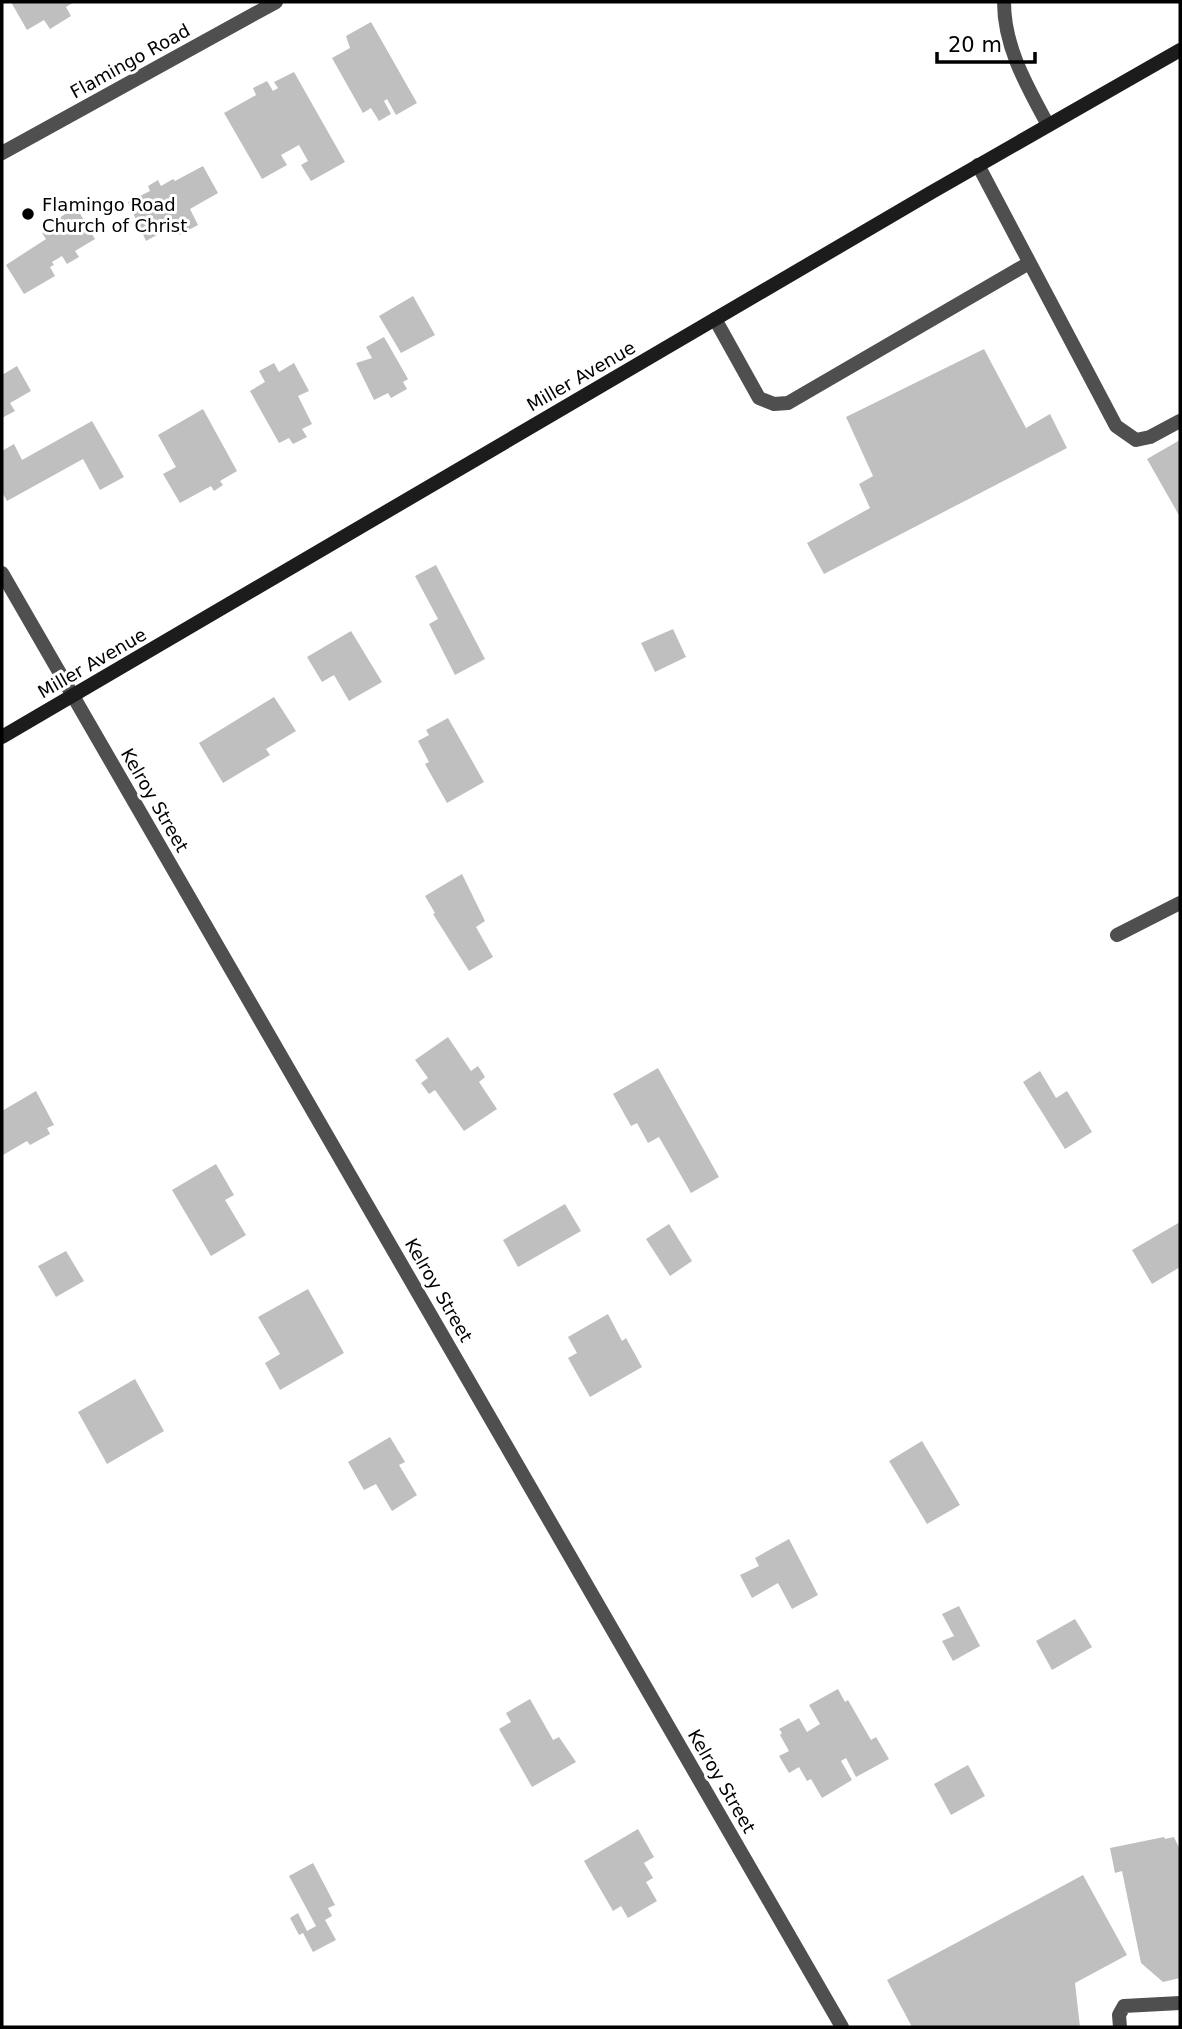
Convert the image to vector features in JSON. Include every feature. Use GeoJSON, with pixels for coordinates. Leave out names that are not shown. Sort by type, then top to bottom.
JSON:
{"type":"FeatureCollection","features":[{"type":"Feature","properties":{"kind":"main road","name":"Miller Avenue"},"geometry":{"type":"LineString","coordinates":[[2,737],[978,165],[1180,50]]}},
{"type":"Feature","properties":{"kind":"street","name":"Flamingo Road"},"geometry":{"type":"LineString","coordinates":[[2,153],[276,2]]}},
{"type":"Feature","properties":{"kind":"street"},"geometry":{"type":"LineString","coordinates":[[1004,2],[1004,22],[1019,71],[1048,125]]}},
{"type":"Feature","properties":{"kind":"street"},"geometry":{"type":"LineString","coordinates":[[978,165],[1116,426],[1136,440],[1150,437],[1180,421]]}},
{"type":"Feature","properties":{"kind":"street"},"geometry":{"type":"LineString","coordinates":[[715,319],[759,398],[774,404],[788,403],[1029,263]]}},
{"type":"Feature","properties":{"kind":"street","name":"Kelroy Street"},"geometry":{"type":"LineString","coordinates":[[2,573],[842,2027]]}},
{"type":"Feature","properties":{"kind":"street"},"geometry":{"type":"LineString","coordinates":[[1116,935],[1180,902]]}},
{"type":"Feature","properties":{"kind":"street"},"geometry":{"type":"LineString","coordinates":[[1120,2027],[1119,2015],[1124,2006],[1180,2003]]}},
{"type":"Feature","properties":{"kind":"building"},"geometry":{"type":"Polygon","coordinates":[[[11,2],[74,2],[66,7],[71,16],[50,29],[44,20],[27,30],[11,2]]]}},
{"type":"Feature","properties":{"kind":"building"},"geometry":{"type":"Polygon","coordinates":[[[371,22],[417,103],[396,115],[387,99],[384,101],[391,114],[379,121],[371,108],[363,113],[332,58],[350,48],[346,36],[371,22]]]}},
{"type":"Feature","properties":{"kind":"building"},"geometry":{"type":"Polygon","coordinates":[[[294,72],[345,162],[311,181],[301,165],[308,161],[299,145],[281,155],[287,165],[262,179],[224,113],[256,95],[253,88],[267,81],[273,91],[278,88],[274,82],[294,72]]]}},
{"type":"Feature","properties":{"kind":"building"},"geometry":{"type":"Polygon","coordinates":[[[203,166],[218,193],[190,209],[198,225],[179,235],[175,225],[146,241],[128,202],[150,191],[148,186],[158,180],[161,186],[203,166]]]}},
{"type":"Feature","properties":{"kind":"building"},"geometry":{"type":"Polygon","coordinates":[[[76,207],[95,239],[75,251],[79,257],[67,264],[62,256],[52,262],[54,265],[50,267],[55,276],[24,294],[6,265],[46,239],[42,233],[52,227],[56,233],[61,230],[56,220],[76,207]]]}},
{"type":"Feature","properties":{"kind":"building"},"geometry":{"type":"Polygon","coordinates":[[[413,296],[435,335],[401,353],[379,316],[413,296]]]}},
{"type":"Feature","properties":{"kind":"building"},"geometry":{"type":"Polygon","coordinates":[[[384,337],[408,379],[403,382],[407,389],[391,398],[388,393],[374,400],[356,363],[372,358],[366,347],[384,337]]]}},
{"type":"Feature","properties":{"kind":"building"},"geometry":{"type":"Polygon","coordinates":[[[984,349],[1026,428],[1050,414],[1067,448],[824,574],[807,543],[870,508],[859,484],[873,476],[846,417],[984,349]]]}},
{"type":"Feature","properties":{"kind":"building"},"geometry":{"type":"Polygon","coordinates":[[[274,363],[279,372],[294,363],[309,391],[298,396],[312,424],[302,429],[307,437],[293,444],[289,438],[279,443],[250,391],[265,382],[259,371],[274,363]]]}},
{"type":"Feature","properties":{"kind":"building"},"geometry":{"type":"Polygon","coordinates":[[[17,366],[31,391],[10,403],[15,411],[2,418],[2,375],[17,366]]]}},
{"type":"Feature","properties":{"kind":"building"},"geometry":{"type":"Polygon","coordinates":[[[203,409],[237,471],[220,481],[223,485],[214,491],[211,486],[180,503],[163,474],[176,467],[158,435],[203,409]]]}},
{"type":"Feature","properties":{"kind":"building"},"geometry":{"type":"Polygon","coordinates":[[[92,421],[124,477],[100,490],[83,459],[7,501],[2,492],[2,451],[14,444],[22,460],[92,421]]]}},
{"type":"Feature","properties":{"kind":"building"},"geometry":{"type":"Polygon","coordinates":[[[1180,440],[1180,517],[1147,459],[1180,440]]]}},
{"type":"Feature","properties":{"kind":"building"},"geometry":{"type":"Polygon","coordinates":[[[436,565],[485,659],[455,675],[429,624],[438,619],[415,576],[436,565]]]}},
{"type":"Feature","properties":{"kind":"building"},"geometry":{"type":"Polygon","coordinates":[[[673,629],[686,657],[655,672],[641,643],[673,629]]]}},
{"type":"Feature","properties":{"kind":"building"},"geometry":{"type":"Polygon","coordinates":[[[351,631],[382,682],[349,701],[334,675],[322,682],[307,657],[351,631]]]}},
{"type":"Feature","properties":{"kind":"building"},"geometry":{"type":"Polygon","coordinates":[[[274,697],[296,731],[266,749],[270,755],[223,783],[199,743],[274,697]]]}},
{"type":"Feature","properties":{"kind":"building"},"geometry":{"type":"Polygon","coordinates":[[[448,718],[484,782],[447,803],[425,764],[429,762],[418,741],[429,735],[426,730],[448,718]]]}},
{"type":"Feature","properties":{"kind":"building"},"geometry":{"type":"Polygon","coordinates":[[[462,874],[485,921],[476,927],[493,957],[469,971],[433,914],[435,913],[425,896],[462,874]]]}},
{"type":"Feature","properties":{"kind":"building"},"geometry":{"type":"Polygon","coordinates":[[[448,1037],[471,1071],[478,1066],[485,1077],[479,1082],[497,1109],[464,1131],[435,1090],[429,1094],[421,1083],[428,1078],[415,1060],[448,1037]]]}},
{"type":"Feature","properties":{"kind":"building"},"geometry":{"type":"Polygon","coordinates":[[[658,1068],[719,1177],[691,1193],[659,1137],[648,1143],[637,1123],[631,1126],[613,1094],[658,1068]]]}},
{"type":"Feature","properties":{"kind":"building"},"geometry":{"type":"Polygon","coordinates":[[[1040,1071],[1056,1098],[1067,1091],[1092,1132],[1065,1149],[1023,1082],[1040,1071]]]}},
{"type":"Feature","properties":{"kind":"building"},"geometry":{"type":"Polygon","coordinates":[[[36,1091],[54,1125],[47,1128],[50,1134],[30,1145],[27,1141],[3,1155],[2,1111],[36,1091]]]}},
{"type":"Feature","properties":{"kind":"building"},"geometry":{"type":"Polygon","coordinates":[[[216,1164],[234,1195],[225,1200],[246,1235],[211,1256],[172,1190],[216,1164]]]}},
{"type":"Feature","properties":{"kind":"building"},"geometry":{"type":"Polygon","coordinates":[[[565,1204],[581,1231],[518,1267],[503,1240],[565,1204]]]}},
{"type":"Feature","properties":{"kind":"building"},"geometry":{"type":"Polygon","coordinates":[[[1180,1222],[1180,1267],[1152,1284],[1132,1250],[1180,1222]]]}},
{"type":"Feature","properties":{"kind":"building"},"geometry":{"type":"Polygon","coordinates":[[[669,1224],[692,1261],[670,1276],[646,1239],[669,1224]]]}},
{"type":"Feature","properties":{"kind":"building"},"geometry":{"type":"Polygon","coordinates":[[[66,1251],[84,1281],[56,1297],[38,1266],[66,1251]]]}},
{"type":"Feature","properties":{"kind":"building"},"geometry":{"type":"Polygon","coordinates":[[[308,1289],[344,1353],[280,1390],[265,1363],[280,1354],[258,1317],[308,1289]]]}},
{"type":"Feature","properties":{"kind":"building"},"geometry":{"type":"Polygon","coordinates":[[[608,1314],[622,1341],[626,1338],[642,1367],[590,1397],[568,1358],[577,1353],[568,1337],[608,1314]]]}},
{"type":"Feature","properties":{"kind":"building"},"geometry":{"type":"Polygon","coordinates":[[[135,1379],[164,1431],[107,1464],[78,1412],[135,1379]]]}},
{"type":"Feature","properties":{"kind":"building"},"geometry":{"type":"Polygon","coordinates":[[[390,1437],[405,1462],[399,1465],[417,1495],[392,1511],[376,1484],[364,1490],[348,1462],[390,1437]]]}},
{"type":"Feature","properties":{"kind":"building"},"geometry":{"type":"Polygon","coordinates":[[[922,1441],[960,1505],[927,1524],[889,1461],[922,1441]]]}},
{"type":"Feature","properties":{"kind":"building"},"geometry":{"type":"Polygon","coordinates":[[[789,1539],[818,1595],[792,1609],[778,1583],[752,1598],[740,1575],[759,1566],[755,1558],[789,1539]]]}},
{"type":"Feature","properties":{"kind":"building"},"geometry":{"type":"Polygon","coordinates":[[[959,1606],[980,1646],[953,1661],[942,1641],[954,1636],[942,1614],[959,1606]]]}},
{"type":"Feature","properties":{"kind":"building"},"geometry":{"type":"Polygon","coordinates":[[[1075,1619],[1092,1647],[1052,1670],[1036,1641],[1075,1619]]]}},
{"type":"Feature","properties":{"kind":"building"},"geometry":{"type":"Polygon","coordinates":[[[838,1689],[845,1702],[848,1700],[871,1740],[876,1737],[889,1759],[856,1777],[846,1758],[841,1761],[852,1780],[822,1798],[811,1779],[807,1781],[799,1767],[789,1773],[779,1756],[789,1751],[779,1729],[799,1718],[807,1732],[820,1724],[809,1705],[838,1689]]]}},
{"type":"Feature","properties":{"kind":"building"},"geometry":{"type":"Polygon","coordinates":[[[530,1699],[553,1740],[559,1737],[576,1762],[532,1787],[499,1729],[511,1722],[506,1713],[530,1699]]]}},
{"type":"Feature","properties":{"kind":"building"},"geometry":{"type":"Polygon","coordinates":[[[968,1765],[985,1796],[951,1815],[934,1784],[968,1765]]]}},
{"type":"Feature","properties":{"kind":"building"},"geometry":{"type":"Polygon","coordinates":[[[638,1829],[654,1857],[644,1863],[653,1878],[646,1882],[657,1901],[628,1918],[621,1906],[613,1911],[584,1861],[638,1829]]]}},
{"type":"Feature","properties":{"kind":"building"},"geometry":{"type":"Polygon","coordinates":[[[1174,1837],[1180,1850],[1180,1978],[1163,1982],[1141,1963],[1122,1871],[1115,1873],[1110,1848],[1174,1837]]]}},
{"type":"Feature","properties":{"kind":"building"},"geometry":{"type":"Polygon","coordinates":[[[313,1863],[335,1905],[328,1908],[332,1916],[325,1920],[336,1940],[313,1952],[303,1933],[299,1935],[290,1918],[298,1913],[307,1931],[316,1926],[289,1876],[313,1863]]]}},
{"type":"Feature","properties":{"kind":"building"},"geometry":{"type":"Polygon","coordinates":[[[1083,1875],[1127,1955],[1075,1983],[1080,2027],[912,2027],[887,1980],[1083,1875]]]}},
{"type":"Feature","properties":{"kind":"place","name":"Flamingo Road Church of Christ"},"geometry":{"type":"Point","coordinates":[28,214]}}]}
